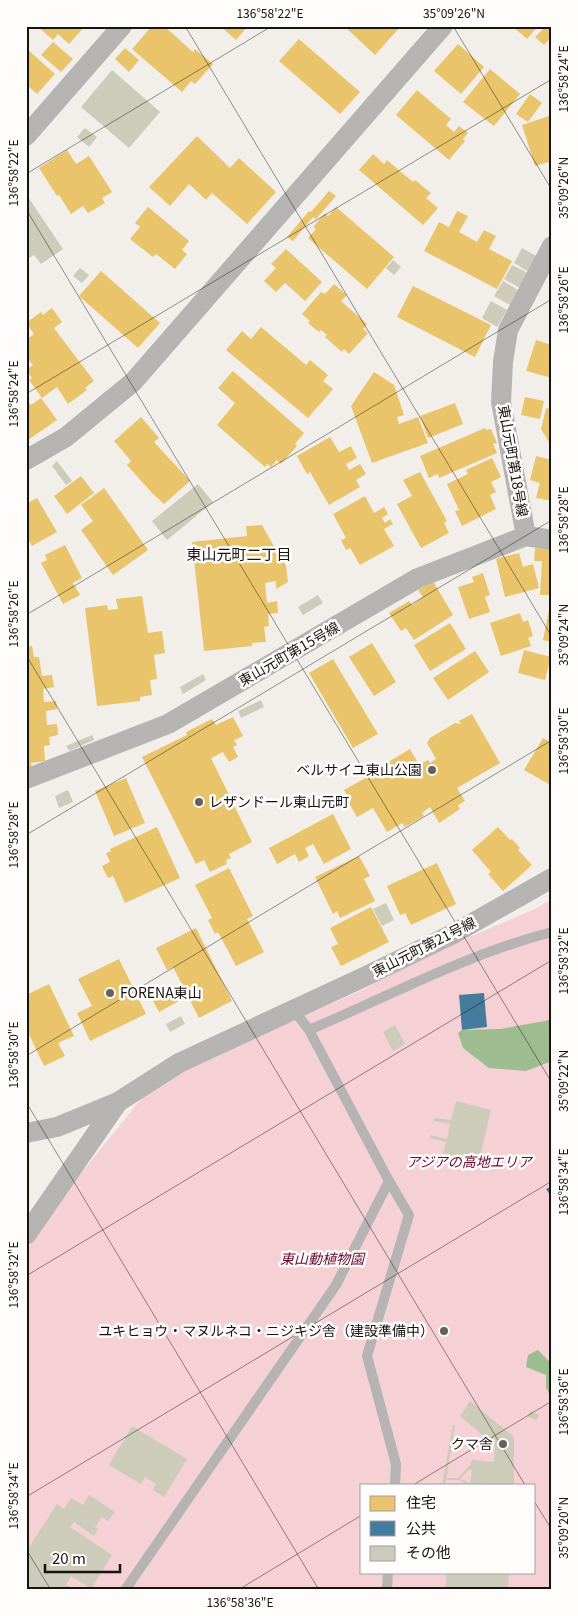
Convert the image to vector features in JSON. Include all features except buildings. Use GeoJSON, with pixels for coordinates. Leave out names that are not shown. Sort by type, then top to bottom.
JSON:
{"type":"FeatureCollection","features":[{"type":"Feature","properties":{"kind":"street"},"geometry":{"type":"LineString","coordinates":[[26,136],[122,26]]}},
{"type":"Feature","properties":{"kind":"street"},"geometry":{"type":"LineString","coordinates":[[26,460],[66,437],[133,382],[443,26]]}},
{"type":"Feature","properties":{"kind":"street","name":"東山元町第18号線"},"geometry":{"type":"LineString","coordinates":[[526,536],[502,402],[503,362],[508,330],[552,246]]}},
{"type":"Feature","properties":{"kind":"street","name":"東山元町第15号線"},"geometry":{"type":"LineString","coordinates":[[26,779],[168,724],[418,578],[526,536],[552,540]]}},
{"type":"Feature","properties":{"kind":"street","name":"東山元町第21号線"},"geometry":{"type":"LineString","coordinates":[[118,1102],[179,1063],[453,934],[552,878]]}},
{"type":"Feature","properties":{"kind":"street"},"geometry":{"type":"LineString","coordinates":[[26,1133],[57,1127],[118,1102]]}},
{"type":"Feature","properties":{"kind":"street"},"geometry":{"type":"LineString","coordinates":[[26,1235],[118,1102]]}},
{"type":"Feature","properties":{"kind":"lane"},"geometry":{"type":"LineString","coordinates":[[309,1030],[453,965],[519,940],[552,932]]}},
{"type":"Feature","properties":{"kind":"lane"},"geometry":{"type":"LineString","coordinates":[[294,1009],[309,1030],[409,1215],[367,1356],[396,1464],[395,1484]]}},
{"type":"Feature","properties":{"kind":"lane"},"geometry":{"type":"LineString","coordinates":[[125,1590],[336,1285],[389,1181]]}},
{"type":"Feature","properties":{"kind":"lane"},"geometry":{"type":"LineString","coordinates":[[387,1590],[388,1574]]}},
{"type":"Feature","properties":{"kind":"green space","name":"東山動植物園"},"geometry":{"type":"Polygon","coordinates":[[[552,899],[552,1590],[26,1590],[26,1252],[49,1213],[150,1088],[229,1049],[358,992],[437,951],[535,909],[552,899]]]}},
{"type":"Feature","properties":{"kind":"shaded area"},"geometry":{"type":"Polygon","coordinates":[[[552,1019],[552,1061],[526,1071],[489,1068],[463,1048],[458,1033],[462,1030],[500,1029],[552,1019]]]}},
{"type":"Feature","properties":{"kind":"shaded area"},"geometry":{"type":"Polygon","coordinates":[[[538,1350],[552,1364],[552,1396],[550,1396],[546,1387],[546,1375],[526,1367],[528,1355],[538,1350]]]}},
{"type":"Feature","properties":{"kind":"place","name":"ベルサイユ東山公園"},"geometry":{"type":"Point","coordinates":[432,770]}},
{"type":"Feature","properties":{"kind":"place","name":"レザンドール東山元町"},"geometry":{"type":"Point","coordinates":[199,802]}},
{"type":"Feature","properties":{"kind":"place","name":"FORENA東山"},"geometry":{"type":"Point","coordinates":[110,993]}},
{"type":"Feature","properties":{"kind":"place","name":"ユキヒョウ・マヌルネコ・ニジキジ舎（建設準備中）"},"geometry":{"type":"Point","coordinates":[444,1331]}},
{"type":"Feature","properties":{"kind":"place","name":"クマ舎"},"geometry":{"type":"Point","coordinates":[503,1444]}},
{"type":"Feature","properties":{"kind":"district","name":"東山元町二丁目"},"geometry":{"type":"Point","coordinates":[239,555]}},
{"type":"Feature","properties":{"kind":"park label","name":"アジアの高地エリア"},"geometry":{"type":"Point","coordinates":[469,1162]}}]}
